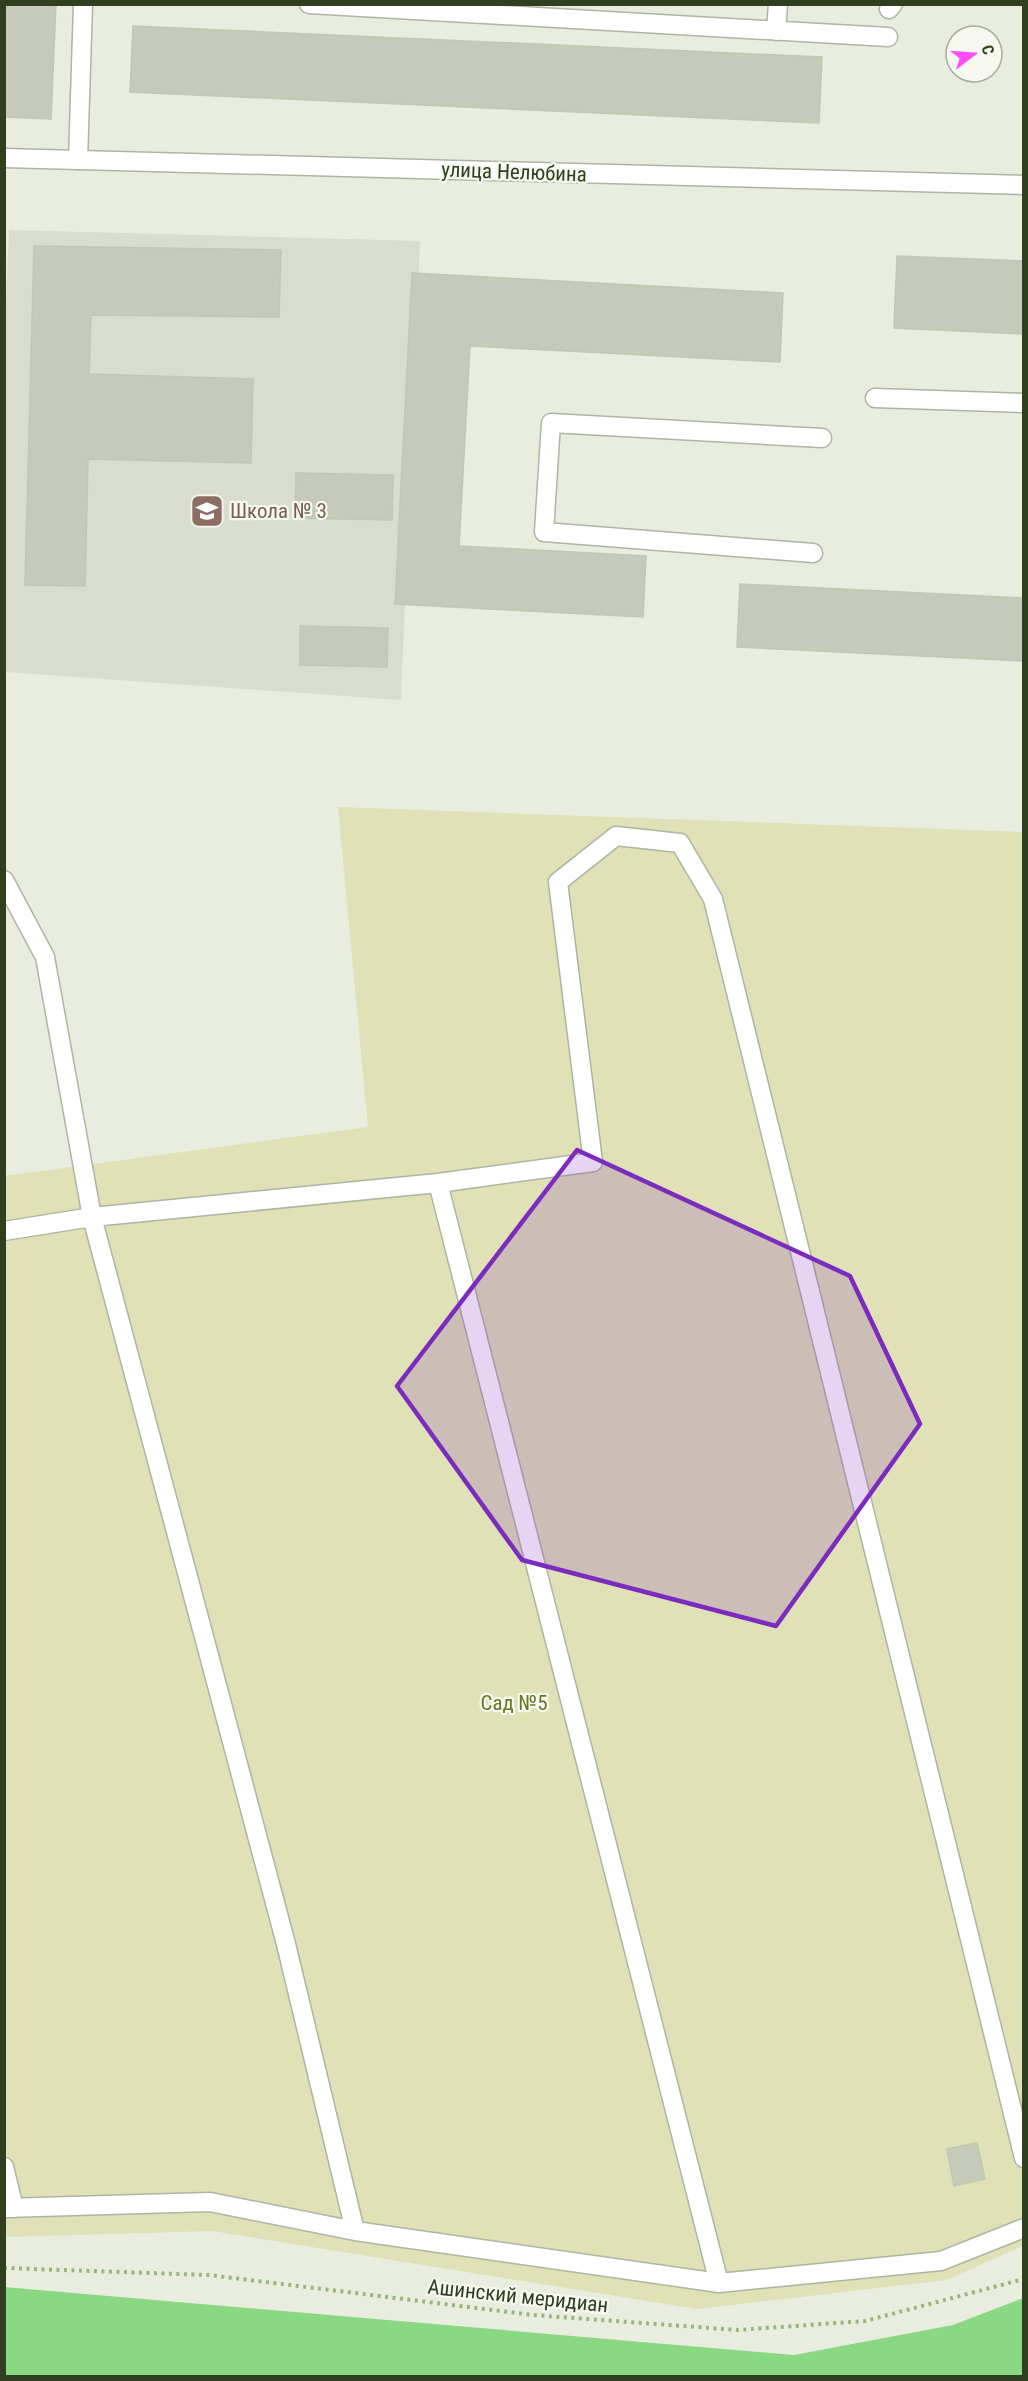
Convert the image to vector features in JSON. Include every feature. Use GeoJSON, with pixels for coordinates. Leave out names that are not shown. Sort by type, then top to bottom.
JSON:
{"type":"FeatureCollection","features":[{"type":"Feature","properties":{"kind":"street"},"geometry":{"type":"LineString","coordinates":[[78,160],[83,4]]}},
{"type":"Feature","properties":{"kind":"street"},"geometry":{"type":"LineString","coordinates":[[309,4],[888,37]]}},
{"type":"Feature","properties":{"kind":"street"},"geometry":{"type":"LineString","coordinates":[[776,31],[778,4]]}},
{"type":"Feature","properties":{"kind":"street","name":"улица Нелюбина"},"geometry":{"type":"LineString","coordinates":[[4,158],[1023,185]]}},
{"type":"Feature","properties":{"kind":"street"},"geometry":{"type":"LineString","coordinates":[[874,399],[1023,403]]}},
{"type":"Feature","properties":{"kind":"street"},"geometry":{"type":"LineString","coordinates":[[813,553],[544,532],[551,423],[822,438]]}},
{"type":"Feature","properties":{"kind":"street"},"geometry":{"type":"LineString","coordinates":[[4,1231],[92,1217],[438,1183],[593,1162],[558,882],[616,836],[680,843],[713,899],[1023,2158]]}},
{"type":"Feature","properties":{"kind":"street"},"geometry":{"type":"LineString","coordinates":[[4,880],[45,957],[92,1217],[286,1944],[355,2231]]}},
{"type":"Feature","properties":{"kind":"street"},"geometry":{"type":"LineString","coordinates":[[438,1183],[719,2283]]}},
{"type":"Feature","properties":{"kind":"street"},"geometry":{"type":"LineString","coordinates":[[4,2167],[9,2208],[210,2202],[355,2231],[719,2283],[940,2261],[1023,2228]]}},
{"type":"Feature","properties":{"kind":"path","name":"Ашинский меридиан"},"geometry":{"type":"LineString","coordinates":[[4,2268],[209,2275],[533,2315],[738,2331],[865,2321],[1023,2279]]}},
{"type":"Feature","properties":{"kind":"highlighted area"},"geometry":{"type":"Polygon","coordinates":[[[577,1150],[850,1276],[920,1424],[776,1626],[522,1560],[397,1386],[577,1150]]]}},
{"type":"Feature","properties":{"kind":"shaded area","name":"Школа № 3"},"geometry":{"type":"Polygon","coordinates":[[[9,230],[420,241],[401,700],[5,672],[4,351],[9,230]]]}},
{"type":"Feature","properties":{"kind":"shaded area"},"geometry":{"type":"Polygon","coordinates":[[[4,2287],[794,2355],[953,2325],[1023,2298],[1023,2376],[5,2376],[4,2287]]]}},
{"type":"Feature","properties":{"kind":"green space","name":"Сад №5"},"geometry":{"type":"Polygon","coordinates":[[[338,807],[1023,832],[1023,2246],[946,2280],[697,2309],[212,2231],[5,2237],[4,1176],[368,1127],[338,807]]]}},
{"type":"Feature","properties":{"kind":"building"},"geometry":{"type":"Polygon","coordinates":[[[4,4],[56,4],[51,119],[4,117],[4,4]]]}},
{"type":"Feature","properties":{"kind":"building"},"geometry":{"type":"Polygon","coordinates":[[[133,26],[822,57],[819,123],[130,92],[133,26]]]}},
{"type":"Feature","properties":{"kind":"building"},"geometry":{"type":"Polygon","coordinates":[[[34,246],[281,250],[279,317],[91,315],[89,374],[253,379],[251,463],[88,459],[85,586],[25,585],[34,246]]]}},
{"type":"Feature","properties":{"kind":"building"},"geometry":{"type":"Polygon","coordinates":[[[897,256],[1024,261],[1024,334],[894,328],[897,256]]]}},
{"type":"Feature","properties":{"kind":"building"},"geometry":{"type":"Polygon","coordinates":[[[412,273],[783,293],[780,362],[470,346],[459,546],[646,556],[643,617],[395,604],[412,273]]]}},
{"type":"Feature","properties":{"kind":"building"},"geometry":{"type":"Polygon","coordinates":[[[296,473],[393,475],[392,520],[295,518],[296,473]]]}},
{"type":"Feature","properties":{"kind":"building"},"geometry":{"type":"Polygon","coordinates":[[[740,584],[1024,598],[1024,661],[737,647],[740,584]]]}},
{"type":"Feature","properties":{"kind":"building"},"geometry":{"type":"Polygon","coordinates":[[[300,626],[388,628],[387,667],[300,665],[300,626]]]}},
{"type":"Feature","properties":{"kind":"building"},"geometry":{"type":"Polygon","coordinates":[[[977,2143],[985,2179],[954,2186],[947,2149],[977,2143]]]}},
{"type":"Feature","properties":{"kind":"place","name":"Школа № 3"},"geometry":{"type":"Point","coordinates":[207,511]}}]}
